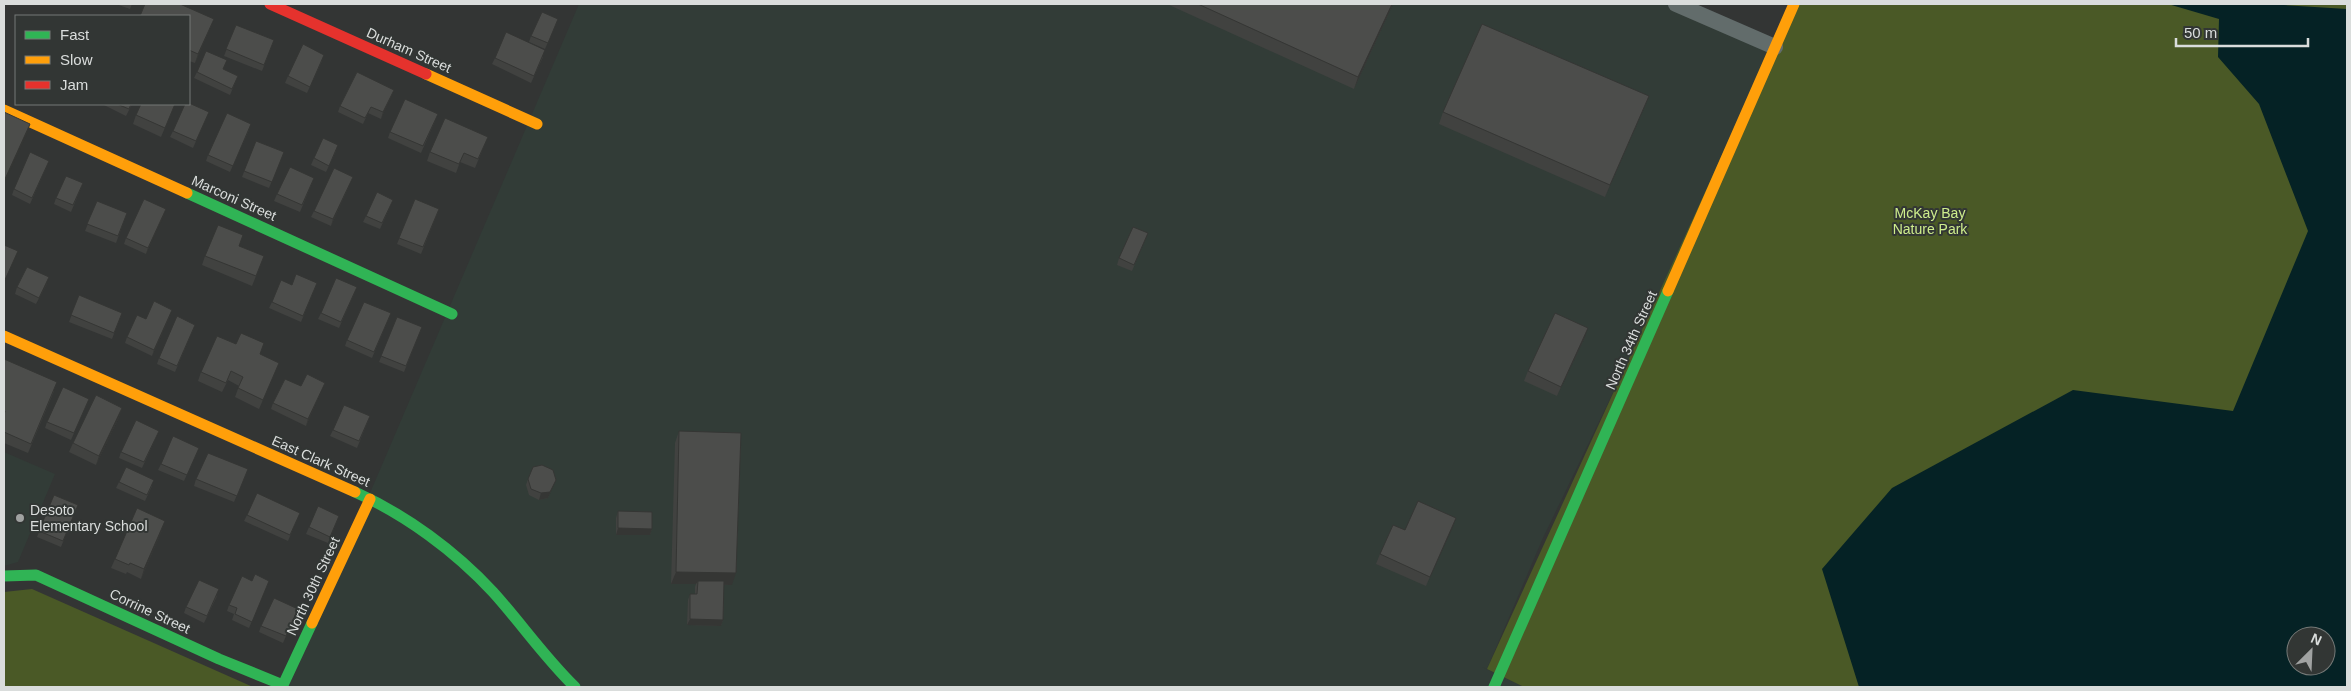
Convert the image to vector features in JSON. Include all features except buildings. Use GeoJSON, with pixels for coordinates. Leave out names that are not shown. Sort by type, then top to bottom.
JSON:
{"type":"FeatureCollection","features":[{"type":"Feature","properties":{"kind":"street","name":"Durham Street"},"geometry":{"type":"LineString","coordinates":[[270,4],[536,124]]}},
{"type":"Feature","properties":{"kind":"street"},"geometry":{"type":"LineString","coordinates":[[1676,4],[1775,48]]}},
{"type":"Feature","properties":{"kind":"street","name":"North 34th Street"},"geometry":{"type":"LineString","coordinates":[[1494,687],[1794,4]]}},
{"type":"Feature","properties":{"kind":"street","name":"Marconi Street"},"geometry":{"type":"LineString","coordinates":[[4,110],[452,314]]}},
{"type":"Feature","properties":{"kind":"street","name":"East Clark Street"},"geometry":{"type":"LineString","coordinates":[[4,336],[370,499],[409,521],[449,550],[482,581],[557,670],[575,687]]}},
{"type":"Feature","properties":{"kind":"street","name":"North 30th Street"},"geometry":{"type":"LineString","coordinates":[[283,685],[370,499]]}},
{"type":"Feature","properties":{"kind":"street","name":"Corrine Street"},"geometry":{"type":"LineString","coordinates":[[4,576],[36,575],[220,659],[283,685]]}},
{"type":"Feature","properties":{"kind":"shaded area"},"geometry":{"type":"Polygon","coordinates":[[[579,4],[1667,4],[1777,52],[1542,540],[1487,669],[1482,667],[1524,687],[284,687],[323,603],[579,4]]]}},
{"type":"Feature","properties":{"kind":"shaded area","name":"Desoto Elementary School"},"geometry":{"type":"Polygon","coordinates":[[[4,452],[55,474],[18,562],[4,566],[4,452]]]}},
{"type":"Feature","properties":{"kind":"green space","name":"McKay Bay Nature Park"},"geometry":{"type":"Polygon","coordinates":[[[1791,4],[2346,4],[2347,687],[1524,687],[1487,669],[1791,4]]]}},
{"type":"Feature","properties":{"kind":"green space"},"geometry":{"type":"Polygon","coordinates":[[[32,589],[253,687],[4,687],[4,592],[32,589]]]}},
{"type":"Feature","properties":{"kind":"water"},"geometry":{"type":"Polygon","coordinates":[[[2168,4],[2266,4],[2347,9],[2347,687],[1859,687],[1822,569],[1892,488],[2073,390],[2233,411],[2308,231],[2259,104],[2218,57],[2219,19],[2168,4]]]}},
{"type":"Feature","properties":{"kind":"traffic: fast"},"geometry":{"type":"LineString","coordinates":[[187,193],[452,314]]}},
{"type":"Feature","properties":{"kind":"traffic: fast"},"geometry":{"type":"LineString","coordinates":[[1494,687],[1668,291]]}},
{"type":"Feature","properties":{"kind":"traffic: fast"},"geometry":{"type":"LineString","coordinates":[[355,492],[411,523],[463,562],[493,592],[553,664],[575,687]]}},
{"type":"Feature","properties":{"kind":"traffic: fast"},"geometry":{"type":"LineString","coordinates":[[4,576],[36,575],[219,659],[283,685],[312,623]]}},
{"type":"Feature","properties":{"kind":"traffic: slow"},"geometry":{"type":"LineString","coordinates":[[1668,291],[1794,4]]}},
{"type":"Feature","properties":{"kind":"traffic: slow"},"geometry":{"type":"LineString","coordinates":[[426,74],[537,124]]}},
{"type":"Feature","properties":{"kind":"traffic: slow"},"geometry":{"type":"LineString","coordinates":[[4,110],[187,193]]}},
{"type":"Feature","properties":{"kind":"traffic: slow"},"geometry":{"type":"LineString","coordinates":[[4,336],[355,492]]}},
{"type":"Feature","properties":{"kind":"traffic: slow"},"geometry":{"type":"LineString","coordinates":[[312,623],[370,499]]}},
{"type":"Feature","properties":{"kind":"traffic: jam"},"geometry":{"type":"LineString","coordinates":[[270,4],[426,74]]}},
{"type":"Feature","properties":{"kind":"place","name":"Desoto Elementary School"},"geometry":{"type":"Point","coordinates":[20,518]}}]}
